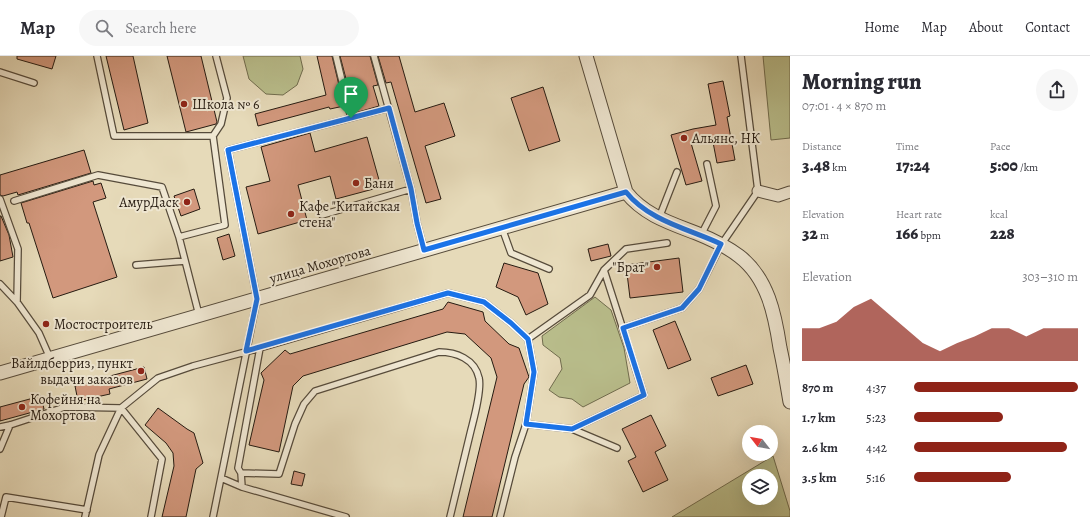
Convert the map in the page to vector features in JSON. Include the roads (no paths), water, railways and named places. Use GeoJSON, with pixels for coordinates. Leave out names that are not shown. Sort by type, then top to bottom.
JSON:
{"type":"FeatureCollection","features":[{"type":"Feature","properties":{"kind":"street"},"geometry":{"type":"LineString","coordinates":[[586,56],[626,192],[640,206],[659,218],[721,244],[740,256],[755,273],[765,289],[774,314],[790,402]]}},
{"type":"Feature","properties":{"kind":"street"},"geometry":{"type":"LineString","coordinates":[[758,191],[778,196],[790,192]]}},
{"type":"Feature","properties":{"kind":"street","name":"улица Мохортова"},"geometry":{"type":"LineString","coordinates":[[0,373],[626,192]]}},
{"type":"Feature","properties":{"kind":"lane"},"geometry":{"type":"LineString","coordinates":[[97,56],[114,136],[213,136]]}},
{"type":"Feature","properties":{"kind":"lane"},"geometry":{"type":"LineString","coordinates":[[180,237],[225,225],[213,136],[221,124],[227,98],[216,56]]}},
{"type":"Feature","properties":{"kind":"lane"},"geometry":{"type":"LineString","coordinates":[[336,56],[351,118]]}},
{"type":"Feature","properties":{"kind":"lane"},"geometry":{"type":"LineString","coordinates":[[374,56],[411,189],[417,223],[424,250]]}},
{"type":"Feature","properties":{"kind":"lane"},"geometry":{"type":"LineString","coordinates":[[623,328],[682,308],[699,289],[721,244],[758,191],[741,56]]}},
{"type":"Feature","properties":{"kind":"lane"},"geometry":{"type":"LineString","coordinates":[[0,72],[34,83]]}},
{"type":"Feature","properties":{"kind":"lane"},"geometry":{"type":"LineString","coordinates":[[213,517],[257,299],[228,150],[389,108]]}},
{"type":"Feature","properties":{"kind":"lane"},"geometry":{"type":"LineString","coordinates":[[701,235],[716,206],[707,164]]}},
{"type":"Feature","properties":{"kind":"lane"},"geometry":{"type":"LineString","coordinates":[[659,218],[677,172]]}},
{"type":"Feature","properties":{"kind":"lane"},"geometry":{"type":"LineString","coordinates":[[14,201],[98,175],[162,187],[180,237],[199,316]]}},
{"type":"Feature","properties":{"kind":"lane"},"geometry":{"type":"LineString","coordinates":[[322,215],[411,189]]}},
{"type":"Feature","properties":{"kind":"lane"},"geometry":{"type":"LineString","coordinates":[[0,199],[18,249],[17,302]]}},
{"type":"Feature","properties":{"kind":"lane"},"geometry":{"type":"LineString","coordinates":[[502,228],[511,253],[549,269]]}},
{"type":"Feature","properties":{"kind":"lane"},"geometry":{"type":"LineString","coordinates":[[528,339],[590,295],[604,270],[626,248],[666,243]]}},
{"type":"Feature","properties":{"kind":"lane"},"geometry":{"type":"LineString","coordinates":[[136,265],[185,261]]}},
{"type":"Feature","properties":{"kind":"lane"},"geometry":{"type":"LineString","coordinates":[[572,429],[644,395],[604,270]]}},
{"type":"Feature","properties":{"kind":"lane"},"geometry":{"type":"LineString","coordinates":[[0,284],[17,302],[39,333],[50,359]]}},
{"type":"Feature","properties":{"kind":"lane"},"geometry":{"type":"LineString","coordinates":[[85,517],[99,455],[121,408],[158,378],[192,366],[260,348],[448,293],[484,302],[511,323],[528,339],[534,372],[526,424],[515,457],[500,517]]}},
{"type":"Feature","properties":{"kind":"lane"},"geometry":{"type":"LineString","coordinates":[[242,486],[241,473],[238,468],[260,348]]}},
{"type":"Feature","properties":{"kind":"lane"},"geometry":{"type":"LineString","coordinates":[[241,473],[279,474],[295,424],[304,404],[315,391],[439,352],[450,352],[462,356],[474,367],[479,379],[477,403],[450,517]]}},
{"type":"Feature","properties":{"kind":"lane"},"geometry":{"type":"LineString","coordinates":[[0,427],[10,426],[65,407],[121,408]]}},
{"type":"Feature","properties":{"kind":"lane"},"geometry":{"type":"LineString","coordinates":[[121,408],[162,459],[150,517]]}},
{"type":"Feature","properties":{"kind":"lane"},"geometry":{"type":"LineString","coordinates":[[526,424],[572,429],[617,448]]}},
{"type":"Feature","properties":{"kind":"lane"},"geometry":{"type":"LineString","coordinates":[[0,449],[10,426]]}},
{"type":"Feature","properties":{"kind":"lane"},"geometry":{"type":"LineString","coordinates":[[221,478],[242,486],[346,517]]}},
{"type":"Feature","properties":{"kind":"lane"},"geometry":{"type":"LineString","coordinates":[[1,517],[6,497],[87,510]]}},
{"type":"Feature","properties":{"kind":"place","name":"Школа № 6"},"geometry":{"type":"Point","coordinates":[184,104]}},
{"type":"Feature","properties":{"kind":"place","name":"Альянс, НК"},"geometry":{"type":"Point","coordinates":[684,138]}},
{"type":"Feature","properties":{"kind":"place","name":"Баня"},"geometry":{"type":"Point","coordinates":[356,183]}},
{"type":"Feature","properties":{"kind":"place","name":"АмурДаск"},"geometry":{"type":"Point","coordinates":[187,202]}},
{"type":"Feature","properties":{"kind":"place","name":"Кафе \"Китайская стена\""},"geometry":{"type":"Point","coordinates":[291,214]}},
{"type":"Feature","properties":{"kind":"place","name":"\"Брат\""},"geometry":{"type":"Point","coordinates":[657,267]}},
{"type":"Feature","properties":{"kind":"place","name":"Мостостроитель"},"geometry":{"type":"Point","coordinates":[46,324]}},
{"type":"Feature","properties":{"kind":"place","name":"Вайлдберриз, пункт выдачи заказов"},"geometry":{"type":"Point","coordinates":[141,371]}},
{"type":"Feature","properties":{"kind":"place","name":"Кофейня на Мохортова"},"geometry":{"type":"Point","coordinates":[22,407]}}]}
